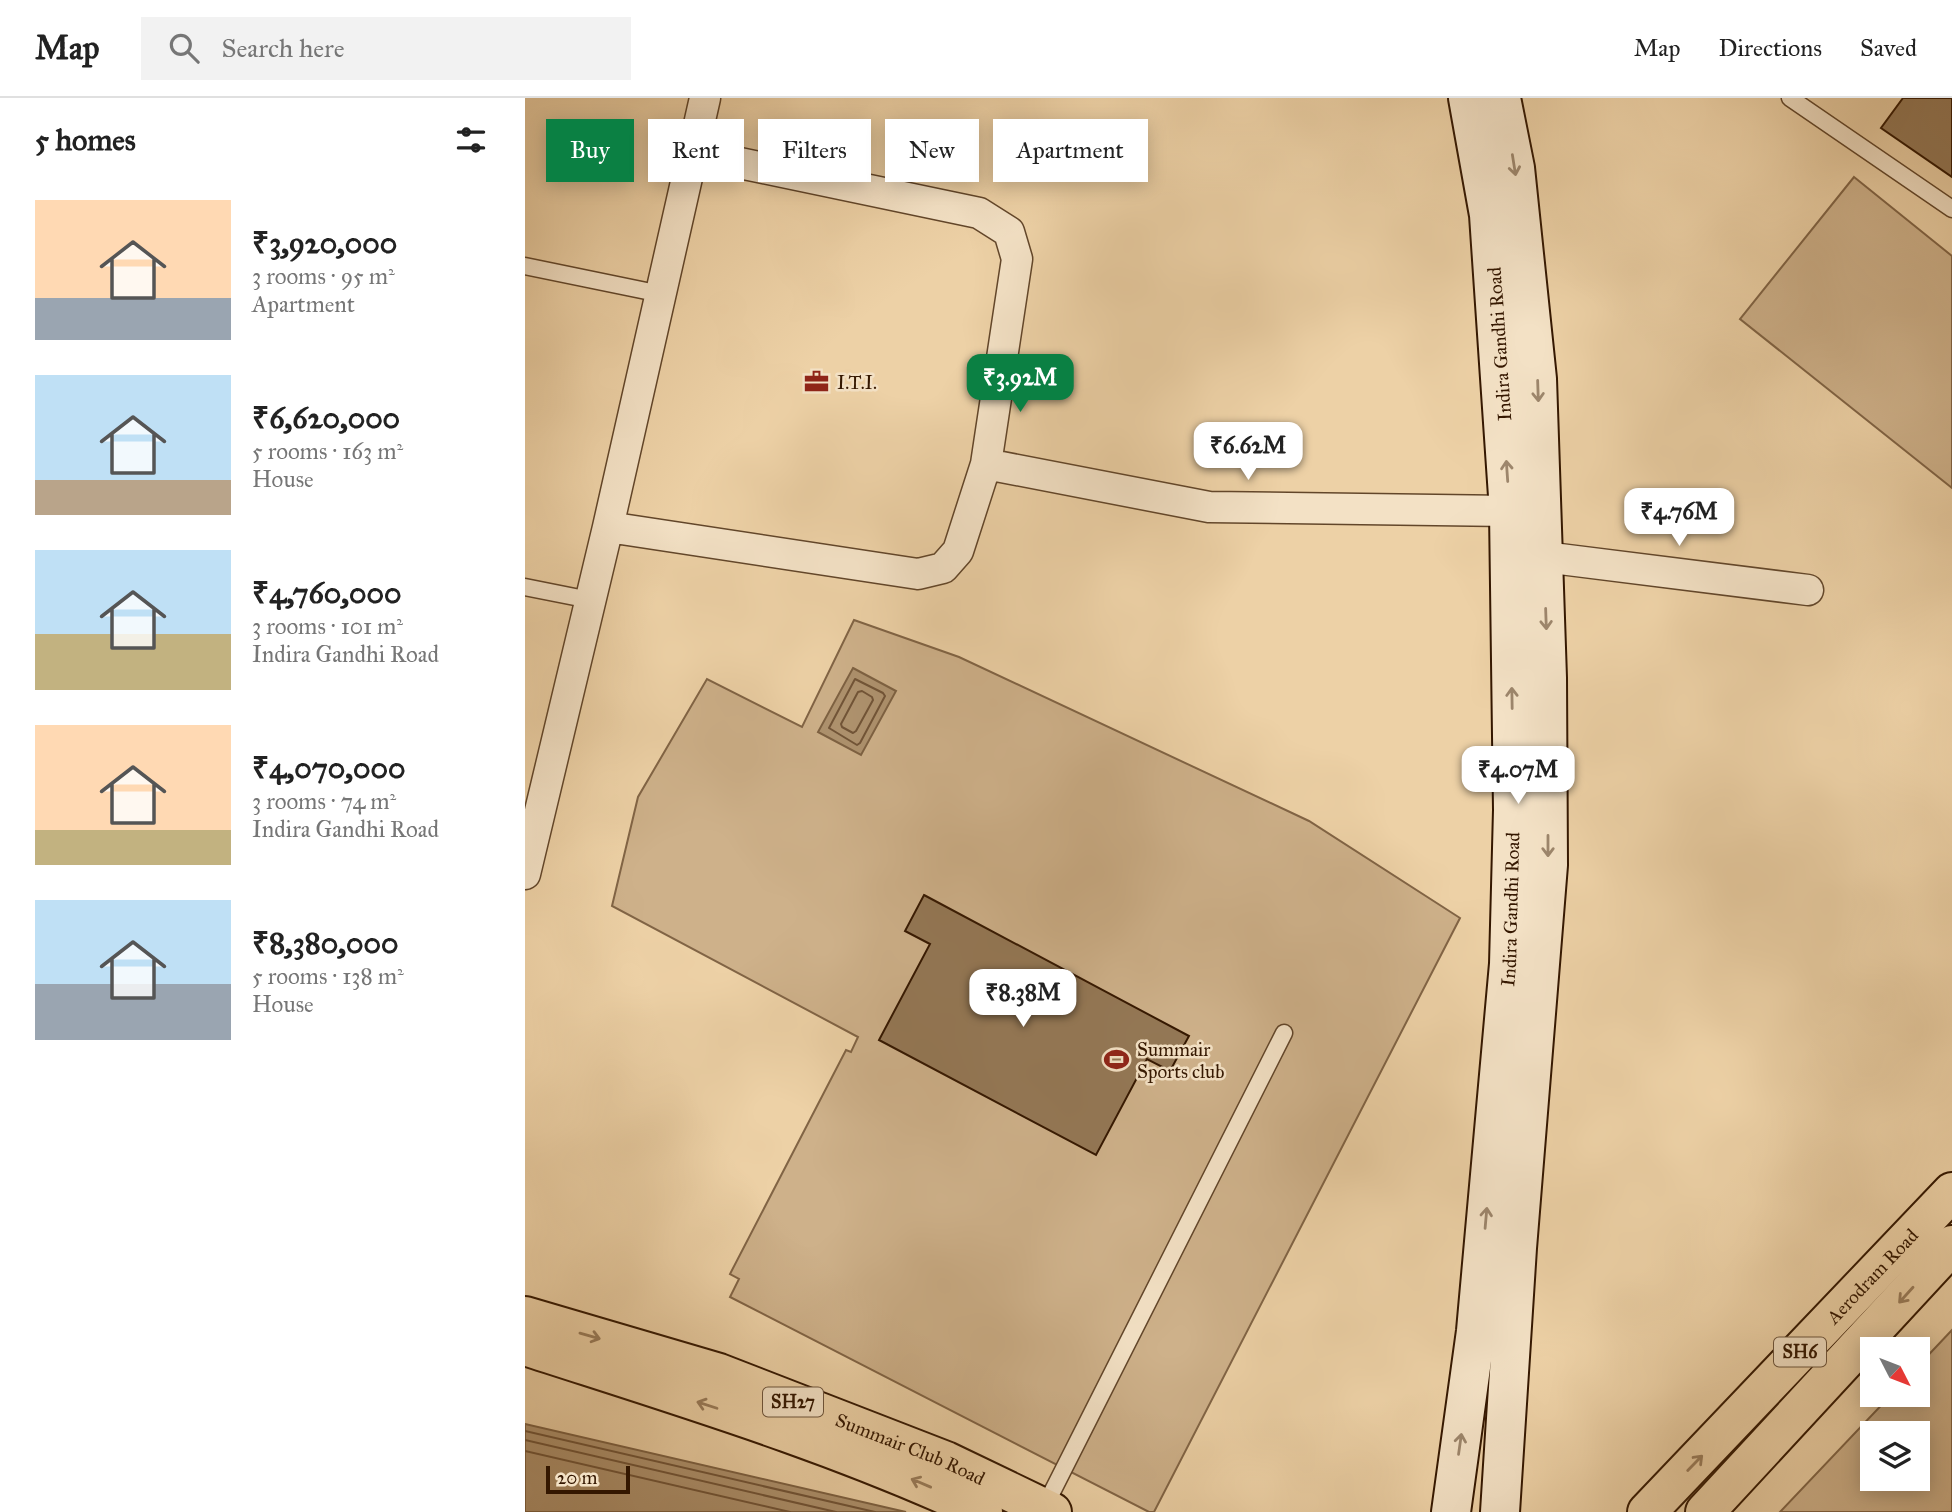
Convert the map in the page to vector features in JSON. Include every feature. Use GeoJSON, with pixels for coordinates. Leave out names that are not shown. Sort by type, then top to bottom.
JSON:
{"type":"FeatureCollection","features":[{"type":"Feature","properties":{"kind":"main road","name":"Indira Gandhi Road"},"geometry":{"type":"LineString","coordinates":[[1451,1512],[1476,1331],[1509,964],[1513,810],[1509,511],[1491,228],[1468,98]]}},
{"type":"Feature","properties":{"kind":"main road","name":"Indira Gandhi Road"},"geometry":{"type":"LineString","coordinates":[[1500,1512],[1517,1248],[1548,865],[1544,557],[1537,379],[1515,168],[1501,98]]}},
{"type":"Feature","properties":{"kind":"main road","name":"Aerodram Road"},"geometry":{"type":"LineString","coordinates":[[1647,1512],[1952,1192]]}},
{"type":"Feature","properties":{"kind":"main road","name":"Aerodram Road"},"geometry":{"type":"LineString","coordinates":[[1705,1512],[1952,1245]]}},
{"type":"Feature","properties":{"kind":"main road","name":"Summair Club Road"},"geometry":{"type":"LineString","coordinates":[[525,1317],[719,1374],[946,1461],[1048,1510]]}},
{"type":"Feature","properties":{"kind":"main road","name":"Summair Club Road"},"geometry":{"type":"LineString","coordinates":[[525,1346],[723,1410],[920,1483],[983,1512]]}},
{"type":"Feature","properties":{"kind":"street"},"geometry":{"type":"LineString","coordinates":[[700,119],[705,98]]}},
{"type":"Feature","properties":{"kind":"street"},"geometry":{"type":"LineString","coordinates":[[608,527],[918,574],[943,568],[958,551],[986,464],[1017,259],[1009,232],[979,213],[744,164]]}},
{"type":"Feature","properties":{"kind":"street"},"geometry":{"type":"LineString","coordinates":[[525,874],[608,527],[686,182]]}},
{"type":"Feature","properties":{"kind":"street"},"geometry":{"type":"LineString","coordinates":[[986,464],[1209,507],[1509,511]]}},
{"type":"Feature","properties":{"kind":"street"},"geometry":{"type":"LineString","coordinates":[[1544,557],[1808,590]]}},
{"type":"Feature","properties":{"kind":"lane"},"geometry":{"type":"LineString","coordinates":[[1790,98],[1952,209]]}},
{"type":"Feature","properties":{"kind":"lane"},"geometry":{"type":"LineString","coordinates":[[525,265],[661,294]]}},
{"type":"Feature","properties":{"kind":"lane"},"geometry":{"type":"LineString","coordinates":[[525,587],[590,600]]}},
{"type":"Feature","properties":{"kind":"lane"},"geometry":{"type":"LineString","coordinates":[[1048,1510],[1284,1033]]}},
{"type":"Feature","properties":{"kind":"shaded area"},"geometry":{"type":"Polygon","coordinates":[[[1854,177],[1952,256],[1952,488],[1740,319],[1854,177]]]}},
{"type":"Feature","properties":{"kind":"shaded area","name":"Summair Sports club"},"geometry":{"type":"Polygon","coordinates":[[[854,620],[959,657],[1309,821],[1460,918],[1154,1512],[1149,1512],[730,1297],[739,1279],[730,1274],[846,1050],[851,1052],[858,1037],[612,906],[638,797],[707,679],[802,727],[854,620]]]}},
{"type":"Feature","properties":{"kind":"shaded area"},"geometry":{"type":"Polygon","coordinates":[[[1952,1330],[1952,1512],[1780,1512],[1860,1428],[1860,1491],[1930,1491],[1930,1421],[1866,1421],[1880,1407],[1930,1407],[1930,1353],[1952,1330]]]}},
{"type":"Feature","properties":{"kind":"water"},"geometry":{"type":"Polygon","coordinates":[[[853,668],[896,691],[861,755],[818,732],[853,668]]]}},
{"type":"Feature","properties":{"kind":"water"},"geometry":{"type":"Polygon","coordinates":[[[525,1424],[906,1512],[525,1512],[525,1424]]]}},
{"type":"Feature","properties":{"kind":"building"},"geometry":{"type":"Polygon","coordinates":[[[1903,98],[1952,98],[1952,177],[1881,128],[1903,98]]]}},
{"type":"Feature","properties":{"kind":"building"},"geometry":{"type":"Polygon","coordinates":[[[924,895],[1189,1036],[1170,1071],[1147,1059],[1096,1155],[879,1040],[930,944],[905,931],[924,895]]]}},
{"type":"Feature","properties":{"kind":"place","name":"I.T.I."},"geometry":{"type":"Point","coordinates":[817,382]}},
{"type":"Feature","properties":{"kind":"place","name":"Summair Sports club"},"geometry":{"type":"Point","coordinates":[1117,1060]}}]}
